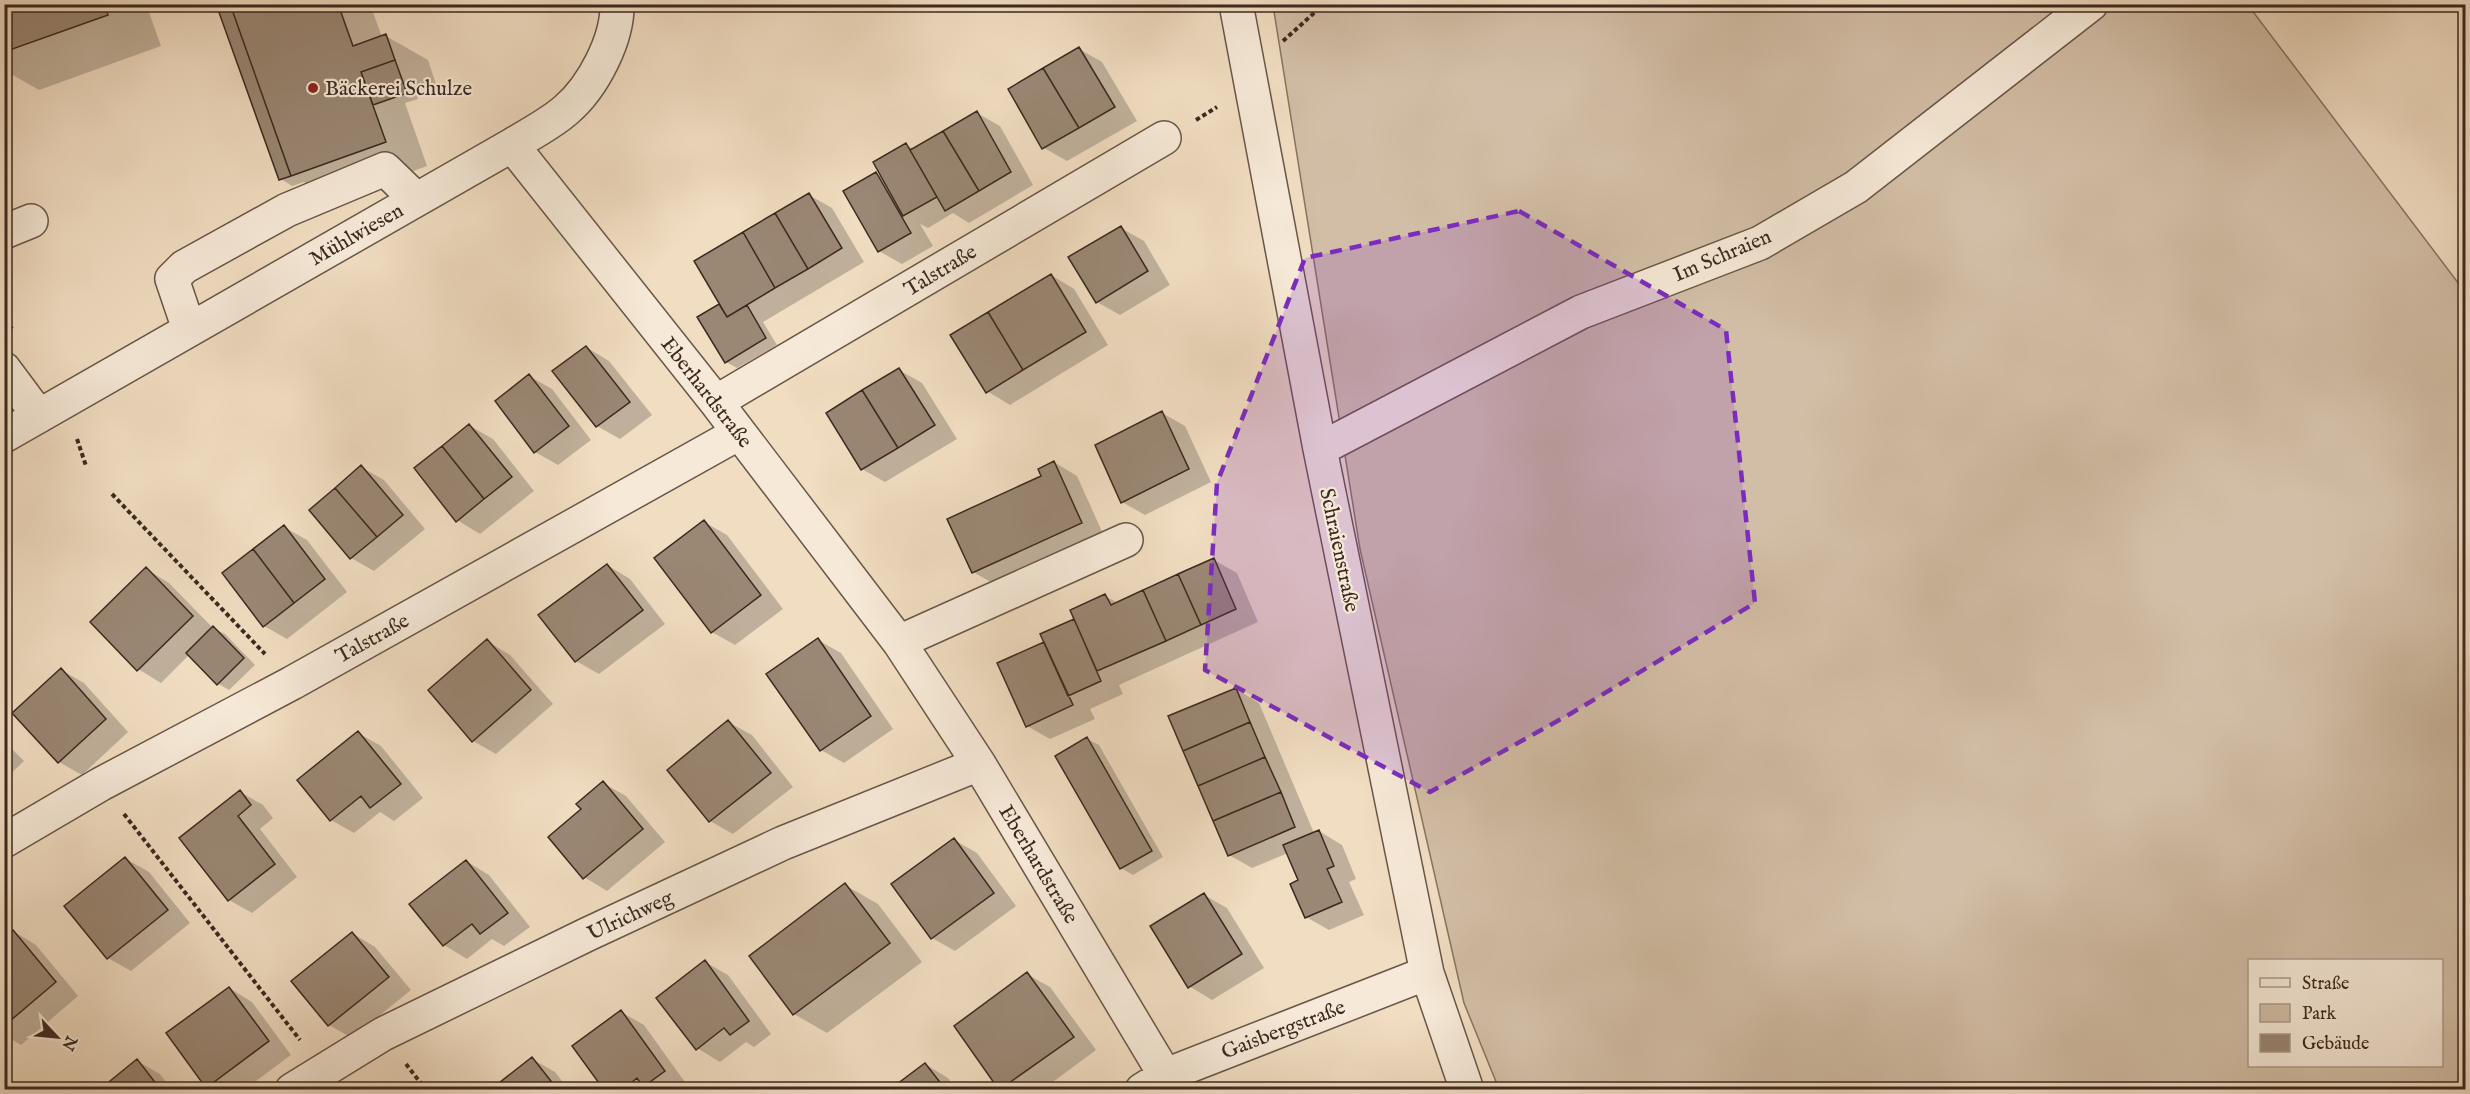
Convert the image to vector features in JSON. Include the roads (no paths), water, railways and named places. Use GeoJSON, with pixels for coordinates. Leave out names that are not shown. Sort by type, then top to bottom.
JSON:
{"type":"FeatureCollection","features":[{"type":"Feature","properties":{"kind":"street","name":"Mühlwiesen"},"geometry":{"type":"LineString","coordinates":[[4,436],[512,145],[567,110],[600,69],[617,21],[617,4]]}},
{"type":"Feature","properties":{"kind":"street","name":"Schraienstraße"},"geometry":{"type":"LineString","coordinates":[[1236,4],[1320,449],[1427,973],[1467,1089]]}},
{"type":"Feature","properties":{"kind":"street","name":"Im Schraien"},"geometry":{"type":"LineString","coordinates":[[1320,449],[1581,312],[1760,243],[1856,187],[2091,4]]}},
{"type":"Feature","properties":{"kind":"street","name":"Talstraße"},"geometry":{"type":"LineString","coordinates":[[716,402],[1164,138]]}},
{"type":"Feature","properties":{"kind":"street","name":"Eberhardstraße"},"geometry":{"type":"LineString","coordinates":[[512,145],[716,402],[899,642],[979,764],[1160,1085]]}},
{"type":"Feature","properties":{"kind":"street"},"geometry":{"type":"LineString","coordinates":[[189,329],[171,279],[184,267],[286,210],[385,169],[416,200]]}},
{"type":"Feature","properties":{"kind":"street"},"geometry":{"type":"LineString","coordinates":[[4,369],[39,416]]}},
{"type":"Feature","properties":{"kind":"street","name":"Talstraße"},"geometry":{"type":"LineString","coordinates":[[4,841],[101,784],[292,683],[739,433]]}},
{"type":"Feature","properties":{"kind":"street"},"geometry":{"type":"LineString","coordinates":[[899,642],[1126,540]]}},
{"type":"Feature","properties":{"kind":"street","name":"Ulrichweg"},"geometry":{"type":"LineString","coordinates":[[292,1089],[383,1034],[597,930],[783,843],[979,764]]}},
{"type":"Feature","properties":{"kind":"street","name":"Gaisbergstraße"},"geometry":{"type":"LineString","coordinates":[[1160,1085],[1427,973]]}},
{"type":"Feature","properties":{"kind":"place","name":"Bäckerei Schulze"},"geometry":{"type":"Point","coordinates":[313,88]}}]}
